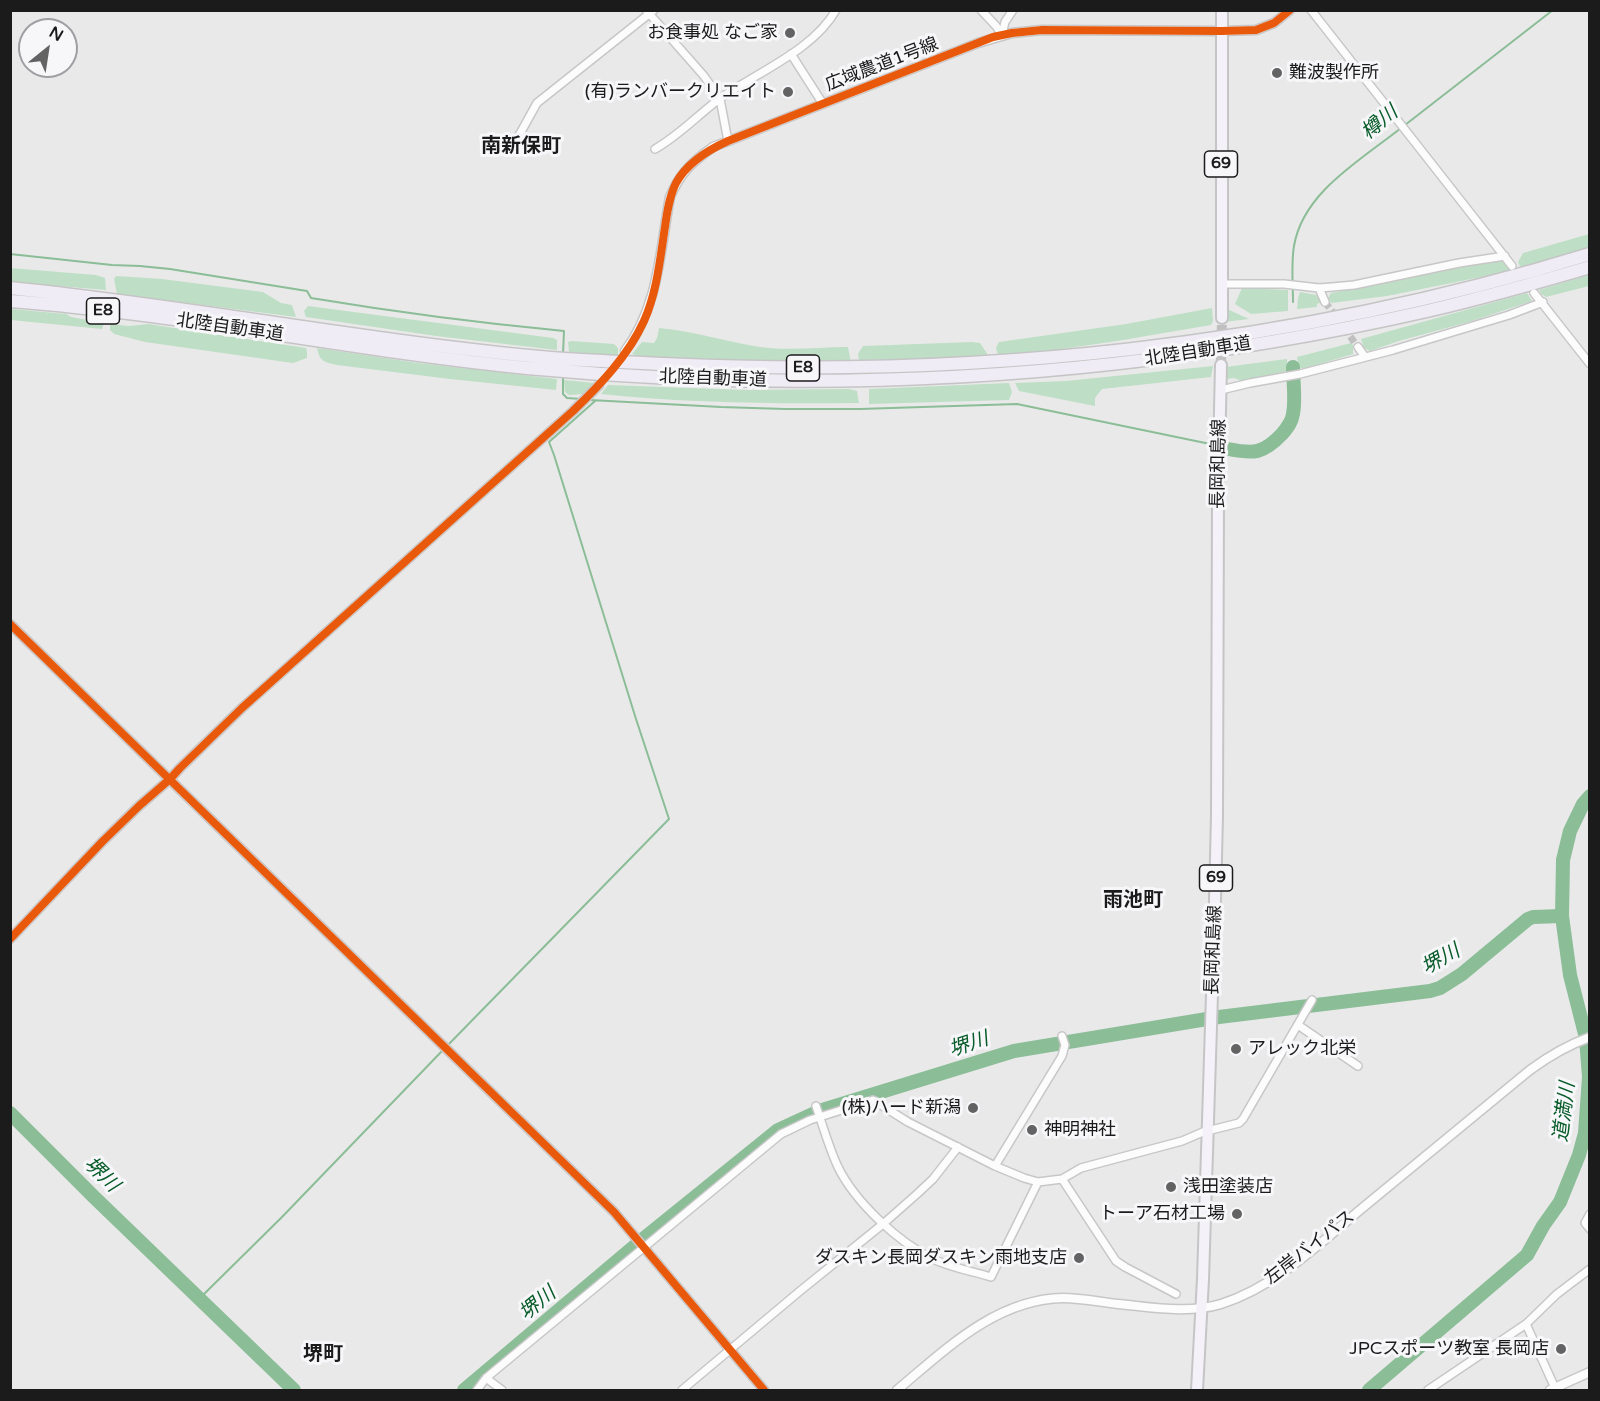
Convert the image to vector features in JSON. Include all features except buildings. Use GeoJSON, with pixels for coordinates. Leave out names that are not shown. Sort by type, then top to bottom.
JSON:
{"type":"FeatureCollection","features":[{"type":"Feature","properties":{"kind":"highway","name":"北陸自動車道"},"geometry":{"type":"LineString","coordinates":[[10,288],[550,358],[729,367],[863,367],[1079,356],[1160,346],[1357,312],[1488,282],[1590,254]]}},
{"type":"Feature","properties":{"kind":"highway","name":"北陸自動車道"},"geometry":{"type":"LineString","coordinates":[[10,301],[97,310],[383,351],[524,368],[640,377],[850,381],[1007,375],[1170,358],[1300,336],[1426,311],[1590,267]]}},
{"type":"Feature","properties":{"kind":"main road","name":"69"},"geometry":{"type":"LineString","coordinates":[[1222,10],[1222,318]]}},
{"type":"Feature","properties":{"kind":"main road","name":"長岡和島線"},"geometry":{"type":"LineString","coordinates":[[1197,1390],[1210,1082],[1217,826],[1218,501],[1221,365]]}},
{"type":"Feature","properties":{"kind":"street"},"geometry":{"type":"LineString","coordinates":[[656,149],[668,142],[720,99],[790,54],[824,28],[836,10]]}},
{"type":"Feature","properties":{"kind":"street"},"geometry":{"type":"LineString","coordinates":[[981,10],[1002,35]]}},
{"type":"Feature","properties":{"kind":"street"},"geometry":{"type":"LineString","coordinates":[[1002,35],[1005,22],[1013,10]]}},
{"type":"Feature","properties":{"kind":"street","name":"広域農道1号線"},"geometry":{"type":"LineString","coordinates":[[626,351],[644,321],[652,299],[668,206],[676,182],[686,169],[713,147],[1002,35],[1042,30],[1256,30],[1274,23],[1290,10]]}},
{"type":"Feature","properties":{"kind":"street"},"geometry":{"type":"LineString","coordinates":[[1311,10],[1512,266]]}},
{"type":"Feature","properties":{"kind":"street"},"geometry":{"type":"LineString","coordinates":[[517,138],[537,104],[650,12],[704,76],[720,99],[729,141]]}},
{"type":"Feature","properties":{"kind":"street"},"geometry":{"type":"LineString","coordinates":[[790,54],[823,104]]}},
{"type":"Feature","properties":{"kind":"street"},"geometry":{"type":"LineString","coordinates":[[1221,284],[1284,284],[1319,288],[1354,285],[1459,263],[1505,256]]}},
{"type":"Feature","properties":{"kind":"street"},"geometry":{"type":"LineString","coordinates":[[1319,288],[1325,302]]}},
{"type":"Feature","properties":{"kind":"street"},"geometry":{"type":"LineString","coordinates":[[1534,292],[1590,364]]}},
{"type":"Feature","properties":{"kind":"street"},"geometry":{"type":"LineString","coordinates":[[1221,390],[1300,374],[1365,357],[1543,302]]}},
{"type":"Feature","properties":{"kind":"street"},"geometry":{"type":"LineString","coordinates":[[1358,347],[1365,357]]}},
{"type":"Feature","properties":{"kind":"street"},"geometry":{"type":"LineString","coordinates":[[10,939],[102,842],[242,708],[573,411],[599,385]]}},
{"type":"Feature","properties":{"kind":"street"},"geometry":{"type":"LineString","coordinates":[[10,624],[606,1204],[764,1390]]}},
{"type":"Feature","properties":{"kind":"street"},"geometry":{"type":"LineString","coordinates":[[477,1390],[486,1378],[781,1134],[799,1124],[873,1100],[908,1122],[995,1166],[1038,1182],[1062,1179],[1081,1168],[1182,1141],[1207,1131],[1239,1124],[1312,1000]]}},
{"type":"Feature","properties":{"kind":"street"},"geometry":{"type":"LineString","coordinates":[[1298,1025],[1358,1066]]}},
{"type":"Feature","properties":{"kind":"street"},"geometry":{"type":"LineString","coordinates":[[995,1166],[1062,1056],[1065,1045],[1062,1036]]}},
{"type":"Feature","properties":{"kind":"street","name":"左岸バイパス"},"geometry":{"type":"LineString","coordinates":[[897,1390],[967,1334],[997,1315],[1026,1303],[1064,1298],[1201,1309],[1221,1304],[1263,1286],[1530,1070],[1572,1043],[1590,1037]]}},
{"type":"Feature","properties":{"kind":"street"},"geometry":{"type":"LineString","coordinates":[[816,1106],[837,1166],[852,1190],[883,1224],[932,1258],[958,1268],[991,1277],[1038,1182]]}},
{"type":"Feature","properties":{"kind":"street"},"geometry":{"type":"LineString","coordinates":[[682,1390],[883,1224],[933,1179],[958,1147]]}},
{"type":"Feature","properties":{"kind":"street"},"geometry":{"type":"LineString","coordinates":[[1062,1179],[1116,1261],[1176,1294]]}},
{"type":"Feature","properties":{"kind":"street"},"geometry":{"type":"LineString","coordinates":[[1590,1214],[1584,1223],[1590,1229]]}},
{"type":"Feature","properties":{"kind":"street"},"geometry":{"type":"LineString","coordinates":[[1428,1390],[1526,1324],[1557,1294],[1590,1269]]}},
{"type":"Feature","properties":{"kind":"street"},"geometry":{"type":"LineString","coordinates":[[1526,1324],[1553,1389],[1590,1372]]}},
{"type":"Feature","properties":{"kind":"street"},"geometry":{"type":"LineString","coordinates":[[486,1378],[502,1390]]}},
{"type":"Feature","properties":{"kind":"green space"},"geometry":{"type":"Polygon","coordinates":[[[1589,234],[1589,248],[1521,268],[1518,262],[1523,253],[1589,234]]]}},
{"type":"Feature","properties":{"kind":"green space"},"geometry":{"type":"Polygon","coordinates":[[[1500,260],[1511,271],[1387,296],[1331,303],[1328,298],[1331,293],[1500,260]]]}},
{"type":"Feature","properties":{"kind":"green space"},"geometry":{"type":"Polygon","coordinates":[[[10,268],[96,275],[105,278],[106,290],[11,282],[10,268]]]}},
{"type":"Feature","properties":{"kind":"green space"},"geometry":{"type":"Polygon","coordinates":[[[1589,275],[1589,286],[1546,297],[1539,290],[1589,275]]]}},
{"type":"Feature","properties":{"kind":"green space"},"geometry":{"type":"Polygon","coordinates":[[[116,276],[162,279],[263,292],[281,303],[292,305],[296,317],[117,294],[114,279],[116,276]]]}},
{"type":"Feature","properties":{"kind":"green space"},"geometry":{"type":"Polygon","coordinates":[[[1242,288],[1288,290],[1288,311],[1251,314],[1235,304],[1242,288]]]}},
{"type":"Feature","properties":{"kind":"green space"},"geometry":{"type":"Polygon","coordinates":[[[1300,292],[1316,295],[1322,302],[1317,304],[1317,307],[1297,309],[1300,292]]]}},
{"type":"Feature","properties":{"kind":"green space"},"geometry":{"type":"Polygon","coordinates":[[[1527,293],[1532,301],[1370,351],[1364,348],[1361,339],[1527,293]]]}},
{"type":"Feature","properties":{"kind":"green space"},"geometry":{"type":"Polygon","coordinates":[[[308,306],[553,338],[557,340],[557,350],[436,336],[306,317],[304,311],[308,306]]]}},
{"type":"Feature","properties":{"kind":"green space"},"geometry":{"type":"Polygon","coordinates":[[[1212,308],[1211,325],[1020,355],[998,355],[996,348],[999,342],[1126,324],[1212,308]]]}},
{"type":"Feature","properties":{"kind":"green space"},"geometry":{"type":"Polygon","coordinates":[[[11,309],[66,314],[104,323],[102,329],[11,320],[11,309]]]}},
{"type":"Feature","properties":{"kind":"green space"},"geometry":{"type":"Polygon","coordinates":[[[1227,309],[1249,319],[1224,322],[1227,309]]]}},
{"type":"Feature","properties":{"kind":"green space"},"geometry":{"type":"Polygon","coordinates":[[[110,324],[129,326],[148,324],[306,348],[307,358],[293,363],[145,342],[114,334],[110,330],[110,324]]]}},
{"type":"Feature","properties":{"kind":"green space"},"geometry":{"type":"Polygon","coordinates":[[[659,328],[771,348],[848,347],[851,363],[640,357],[632,354],[642,342],[654,343],[659,328]]]}},
{"type":"Feature","properties":{"kind":"green space"},"geometry":{"type":"Polygon","coordinates":[[[568,342],[614,344],[618,348],[618,355],[569,352],[568,342]]]}},
{"type":"Feature","properties":{"kind":"green space"},"geometry":{"type":"Polygon","coordinates":[[[980,343],[990,358],[859,360],[858,354],[863,346],[980,343]]]}},
{"type":"Feature","properties":{"kind":"green space"},"geometry":{"type":"Polygon","coordinates":[[[1351,343],[1353,354],[1299,368],[1297,357],[1351,343]]]}},
{"type":"Feature","properties":{"kind":"green space"},"geometry":{"type":"Polygon","coordinates":[[[317,348],[418,363],[557,379],[556,390],[337,365],[323,361],[317,348]]]}},
{"type":"Feature","properties":{"kind":"green space"},"geometry":{"type":"Polygon","coordinates":[[[1287,359],[1287,371],[1242,381],[1234,378],[1227,379],[1225,367],[1287,359]]]}},
{"type":"Feature","properties":{"kind":"green space"},"geometry":{"type":"Polygon","coordinates":[[[1213,366],[1211,377],[1102,389],[1095,398],[1095,406],[1019,391],[1015,383],[1066,381],[1213,366]]]}},
{"type":"Feature","properties":{"kind":"green space"},"geometry":{"type":"Polygon","coordinates":[[[564,380],[594,383],[585,394],[569,395],[565,392],[564,380]]]}},
{"type":"Feature","properties":{"kind":"green space"},"geometry":{"type":"Polygon","coordinates":[[[1009,383],[1012,392],[1009,400],[869,404],[869,389],[1009,383]]]}},
{"type":"Feature","properties":{"kind":"green space"},"geometry":{"type":"Polygon","coordinates":[[[608,385],[746,390],[849,389],[857,391],[859,403],[730,402],[601,394],[608,385]]]}},
{"type":"Feature","properties":{"kind":"waterway","name":"樽川"},"geometry":{"type":"LineString","coordinates":[[1405,125],[1553,10]]}},
{"type":"Feature","properties":{"kind":"waterway","name":"樽川"},"geometry":{"type":"LineString","coordinates":[[1293,302],[1294,246],[1309,209],[1336,179],[1401,128]]}},
{"type":"Feature","properties":{"kind":"waterway"},"geometry":{"type":"LineString","coordinates":[[10,254],[170,269],[307,291],[311,298],[469,321],[564,331],[563,354]]}},
{"type":"Feature","properties":{"kind":"waterway","name":"樽川"},"geometry":{"type":"LineString","coordinates":[[1228,449],[1245,452],[1258,451],[1275,441],[1286,429],[1292,420],[1294,408],[1293,367]]}},
{"type":"Feature","properties":{"kind":"waterway"},"geometry":{"type":"LineString","coordinates":[[563,374],[563,394],[567,398],[581,399]]}},
{"type":"Feature","properties":{"kind":"waterway"},"geometry":{"type":"LineString","coordinates":[[590,400],[785,409],[1017,404],[1215,445]]}},
{"type":"Feature","properties":{"kind":"waterway"},"geometry":{"type":"LineString","coordinates":[[447,1046],[669,819],[549,442],[595,401]]}},
{"type":"Feature","properties":{"kind":"waterway","name":"道満川"},"geometry":{"type":"LineString","coordinates":[[1369,1390],[1527,1255],[1560,1202],[1579,1155],[1585,1133],[1589,1077],[1586,1038],[1570,975],[1562,916],[1563,860],[1570,831],[1583,804],[1590,796]]}},
{"type":"Feature","properties":{"kind":"waterway","name":"堺川"},"geometry":{"type":"LineString","coordinates":[[464,1390],[643,1239],[778,1130],[819,1111],[1014,1051],[1219,1017],[1430,991],[1440,988],[1462,974],[1528,919],[1562,916]]}},
{"type":"Feature","properties":{"kind":"waterway"},"geometry":{"type":"LineString","coordinates":[[199,1299],[282,1217],[443,1050]]}},
{"type":"Feature","properties":{"kind":"waterway","name":"堺川"},"geometry":{"type":"LineString","coordinates":[[10,1113],[294,1390]]}},
{"type":"Feature","properties":{"kind":"tunnel"},"geometry":{"type":"LineString","coordinates":[[1325,302],[1338,319]]}},
{"type":"Feature","properties":{"kind":"tunnel"},"geometry":{"type":"LineString","coordinates":[[1221,365],[1222,318]]}},
{"type":"Feature","properties":{"kind":"tunnel"},"geometry":{"type":"LineString","coordinates":[[1344,328],[1358,347]]}},
{"type":"Feature","properties":{"kind":"cycle path"},"geometry":{"type":"LineString","coordinates":[[10,939],[102,842],[242,708],[573,411],[603,380],[622,358],[644,321],[655,287],[672,194],[676,183],[686,169],[699,158],[728,141],[993,37],[1042,30],[1256,30],[1274,23],[1290,10]]}},
{"type":"Feature","properties":{"kind":"cycle path"},"geometry":{"type":"LineString","coordinates":[[10,624],[614,1212],[764,1390]]}},
{"type":"Feature","properties":{"kind":"place","name":"お食事処 なご家"},"geometry":{"type":"Point","coordinates":[790,33]}},
{"type":"Feature","properties":{"kind":"place","name":"難波製作所"},"geometry":{"type":"Point","coordinates":[1277,73]}},
{"type":"Feature","properties":{"kind":"place","name":"(有)ランバークリエイト"},"geometry":{"type":"Point","coordinates":[788,92]}},
{"type":"Feature","properties":{"kind":"place","name":"アレック北栄"},"geometry":{"type":"Point","coordinates":[1236,1049]}},
{"type":"Feature","properties":{"kind":"place","name":"(株)ハード新潟"},"geometry":{"type":"Point","coordinates":[973,1108]}},
{"type":"Feature","properties":{"kind":"place","name":"神明神社"},"geometry":{"type":"Point","coordinates":[1032,1130]}},
{"type":"Feature","properties":{"kind":"place","name":"浅田塗装店"},"geometry":{"type":"Point","coordinates":[1171,1187]}},
{"type":"Feature","properties":{"kind":"place","name":"トーア石材工場"},"geometry":{"type":"Point","coordinates":[1237,1214]}},
{"type":"Feature","properties":{"kind":"place","name":"ダスキン長岡ダスキン雨地支店"},"geometry":{"type":"Point","coordinates":[1079,1258]}},
{"type":"Feature","properties":{"kind":"place","name":"JPCスポーツ教室 長岡店"},"geometry":{"type":"Point","coordinates":[1561,1349]}},
{"type":"Feature","properties":{"kind":"district","name":"南新保町"},"geometry":{"type":"Point","coordinates":[521,147]}},
{"type":"Feature","properties":{"kind":"district","name":"雨池町"},"geometry":{"type":"Point","coordinates":[1133,901]}},
{"type":"Feature","properties":{"kind":"district","name":"堺町"},"geometry":{"type":"Point","coordinates":[323,1355]}}]}
